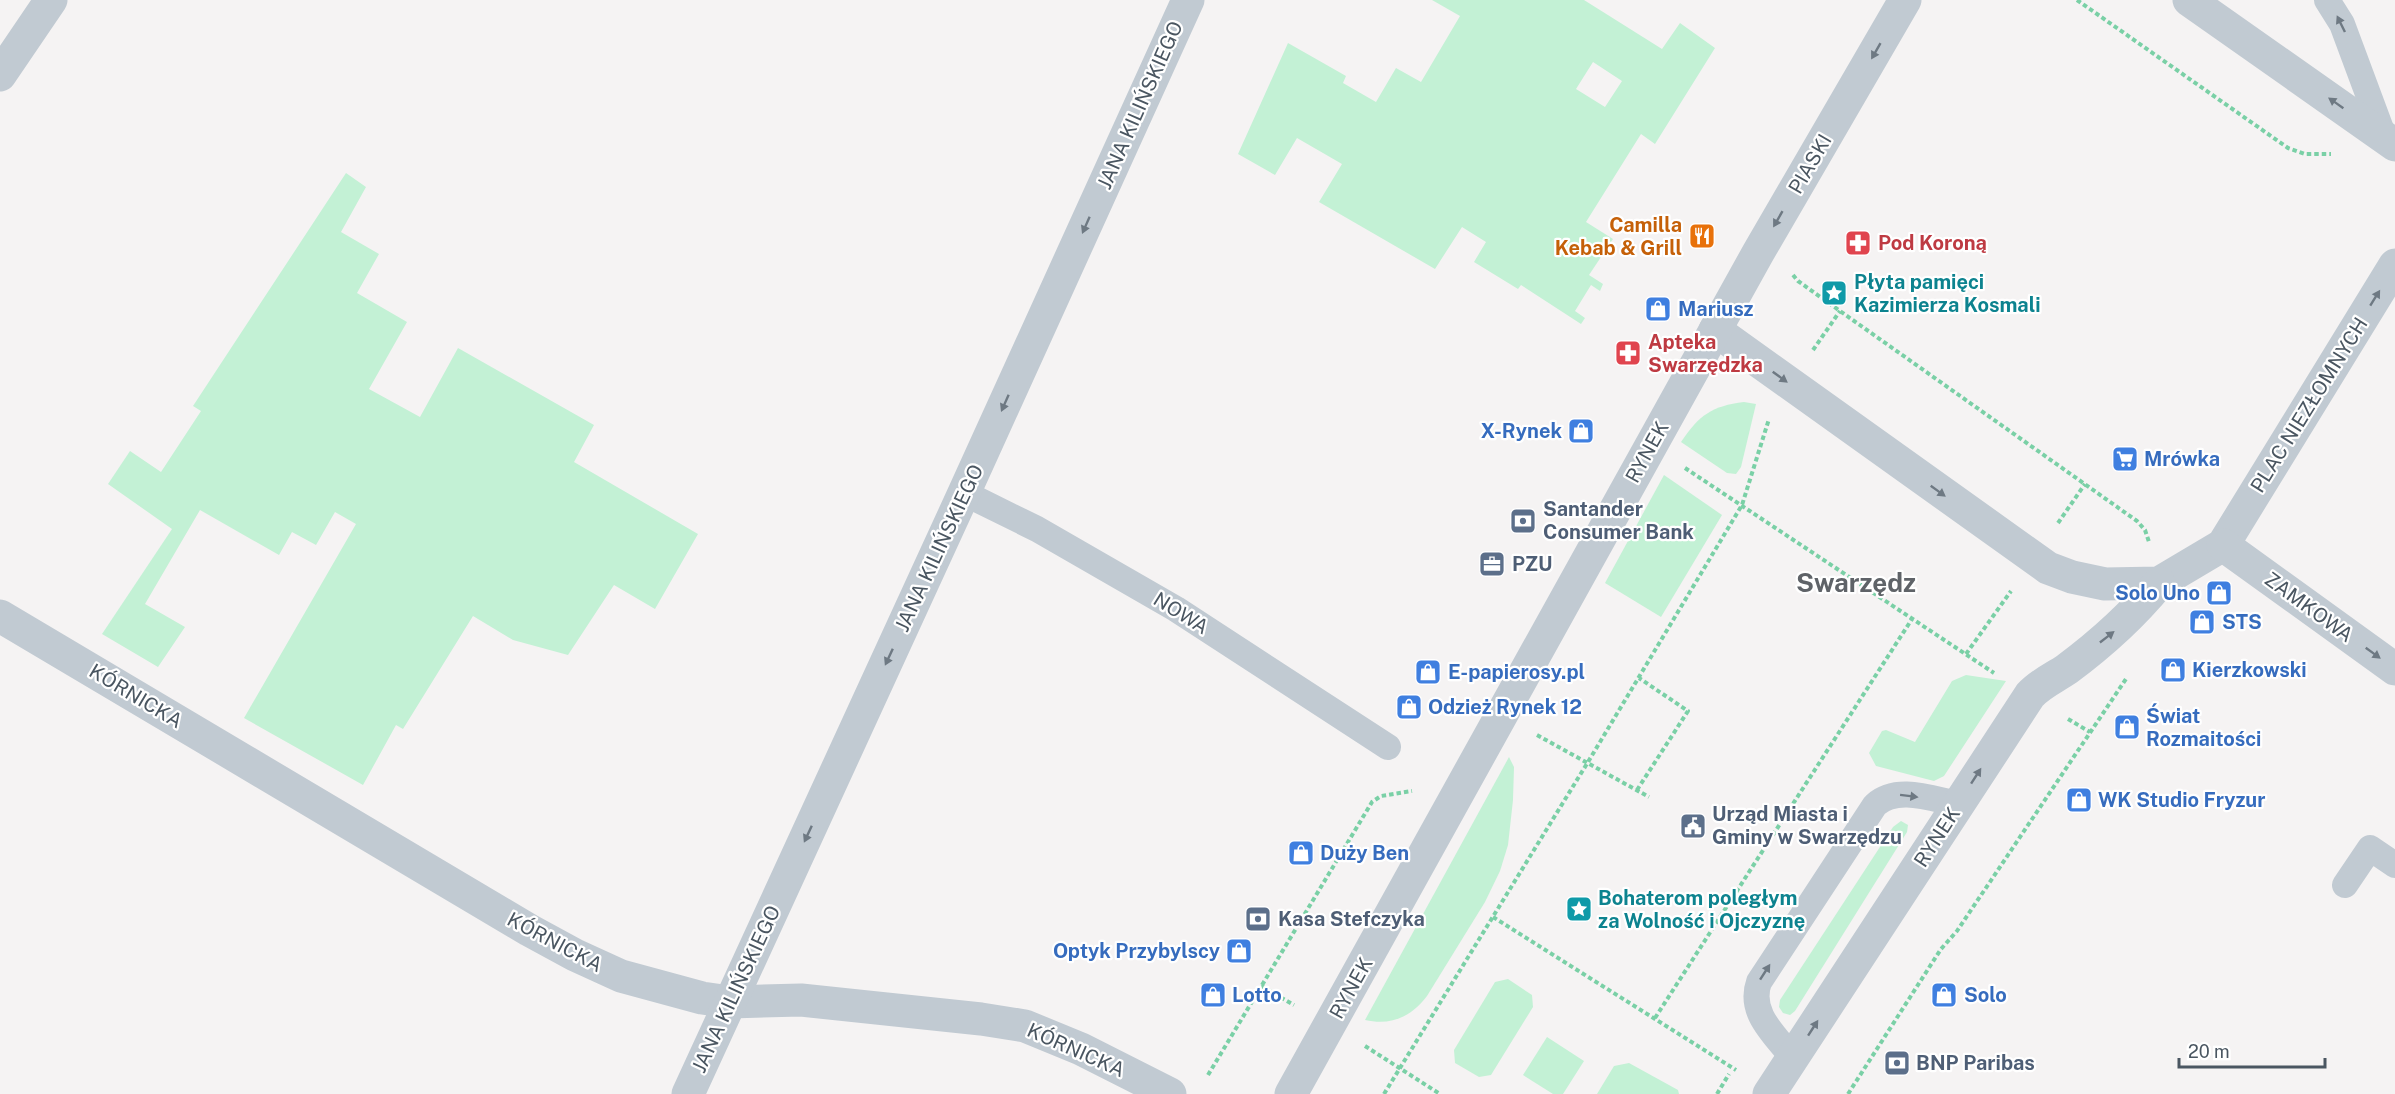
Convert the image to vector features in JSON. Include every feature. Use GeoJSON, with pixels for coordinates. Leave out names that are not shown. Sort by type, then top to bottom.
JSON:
{"type":"FeatureCollection","features":[{"type":"Feature","properties":{"kind":"street"},"geometry":{"type":"LineString","coordinates":[[0,75],[51,0]]}},
{"type":"Feature","properties":{"kind":"street","name":"JANA KILIŃSKIEGO"},"geometry":{"type":"LineString","coordinates":[[688,1094],[1188,0]]}},
{"type":"Feature","properties":{"kind":"street","name":"PIASKI"},"geometry":{"type":"LineString","coordinates":[[1716,330],[1905,0]]}},
{"type":"Feature","properties":{"kind":"street"},"geometry":{"type":"LineString","coordinates":[[2189,0],[2389,141]]}},
{"type":"Feature","properties":{"kind":"street","name":"PLAC NIEZŁOMNYCH"},"geometry":{"type":"LineString","coordinates":[[2223,545],[2395,265]]}},
{"type":"Feature","properties":{"kind":"street","name":"RYNEK"},"geometry":{"type":"LineString","coordinates":[[1291,1094],[1716,330],[2048,568],[2073,577],[2105,584],[2159,583]]}},
{"type":"Feature","properties":{"kind":"street","name":"RYNEK"},"geometry":{"type":"LineString","coordinates":[[1769,1094],[2030,695],[2044,681],[2065,670],[2120,627],[2159,583],[2223,545]]}},
{"type":"Feature","properties":{"kind":"street","name":"ZAMKOWA"},"geometry":{"type":"LineString","coordinates":[[2223,545],[2395,669]]}},
{"type":"Feature","properties":{"kind":"street","name":"KÓRNICKA"},"geometry":{"type":"LineString","coordinates":[[0,616],[575,955],[621,976],[672,991],[730,1002],[801,1000],[981,1019],[1025,1026],[1081,1049],[1170,1094]]}},
{"type":"Feature","properties":{"kind":"lane"},"geometry":{"type":"LineString","coordinates":[[2327,0],[2342,24],[2389,141]]}},
{"type":"Feature","properties":{"kind":"lane","name":"NOWA"},"geometry":{"type":"LineString","coordinates":[[964,493],[1037,529],[1176,609],[1388,747]]}},
{"type":"Feature","properties":{"kind":"lane"},"geometry":{"type":"LineString","coordinates":[[1793,1058],[1756,1008],[1755,999],[1759,982],[1881,799],[1906,794],[1958,804]]}},
{"type":"Feature","properties":{"kind":"lane"},"geometry":{"type":"LineString","coordinates":[[2345,885],[2370,849],[2395,866]]}},
{"type":"Feature","properties":{"kind":"path"},"geometry":{"type":"LineString","coordinates":[[2077,0],[2288,148],[2305,154],[2335,155]]}},
{"type":"Feature","properties":{"kind":"path"},"geometry":{"type":"LineString","coordinates":[[1801,284],[2140,523],[2150,544]]}},
{"type":"Feature","properties":{"kind":"path"},"geometry":{"type":"LineString","coordinates":[[1807,360],[1840,311]]}},
{"type":"Feature","properties":{"kind":"path"},"geometry":{"type":"LineString","coordinates":[[1384,1094],[1588,762],[1742,505],[1773,409]]}},
{"type":"Feature","properties":{"kind":"path"},"geometry":{"type":"LineString","coordinates":[[1682,466],[1998,676]]}},
{"type":"Feature","properties":{"kind":"path"},"geometry":{"type":"LineString","coordinates":[[2056,526],[2085,484]]}},
{"type":"Feature","properties":{"kind":"path"},"geometry":{"type":"LineString","coordinates":[[1966,654],[2016,585]]}},
{"type":"Feature","properties":{"kind":"path"},"geometry":{"type":"LineString","coordinates":[[1655,1018],[1912,619]]}},
{"type":"Feature","properties":{"kind":"path"},"geometry":{"type":"LineString","coordinates":[[1848,1094],[1941,950],[2128,676]]}},
{"type":"Feature","properties":{"kind":"path"},"geometry":{"type":"LineString","coordinates":[[1637,790],[1688,711],[1638,678]]}},
{"type":"Feature","properties":{"kind":"path"},"geometry":{"type":"LineString","coordinates":[[1534,732],[1649,798]]}},
{"type":"Feature","properties":{"kind":"path"},"geometry":{"type":"LineString","coordinates":[[1203,1084],[1372,802],[1381,795],[1410,791],[1419,786]]}},
{"type":"Feature","properties":{"kind":"path"},"geometry":{"type":"LineString","coordinates":[[1493,917],[1743,1074]]}},
{"type":"Feature","properties":{"kind":"path"},"geometry":{"type":"LineString","coordinates":[[1261,986],[1298,1007]]}},
{"type":"Feature","properties":{"kind":"path"},"geometry":{"type":"LineString","coordinates":[[1363,1045],[1440,1094]]}},
{"type":"Feature","properties":{"kind":"path"},"geometry":{"type":"LineString","coordinates":[[1717,1094],[1733,1068]]}},
{"type":"Feature","properties":{"kind":"green space"},"geometry":{"type":"Polygon","coordinates":[[[1432,0],[1584,0],[1662,49],[1680,23],[1715,48],[1655,144],[1641,134],[1586,222],[1613,239],[1589,275],[1603,284],[1600,291],[1591,285],[1575,311],[1585,318],[1581,324],[1521,285],[1518,289],[1474,262],[1486,242],[1462,227],[1435,269],[1319,202],[1342,164],[1297,138],[1275,175],[1238,154],[1288,43],[1346,76],[1343,83],[1376,102],[1396,68],[1421,82],[1460,16],[1432,0]],[[1593,62],[1576,89],[1605,107],[1622,81],[1593,62]]]}},
{"type":"Feature","properties":{"kind":"green space"},"geometry":{"type":"Polygon","coordinates":[[[346,173],[366,187],[341,232],[379,254],[357,293],[407,322],[369,389],[420,417],[458,348],[594,425],[574,462],[698,534],[655,609],[614,585],[568,655],[513,640],[473,616],[403,729],[396,725],[363,785],[244,718],[356,524],[335,512],[316,545],[292,532],[279,555],[200,510],[145,604],[185,627],[158,667],[102,634],[172,529],[108,484],[130,451],[161,472],[201,411],[193,406],[346,173]]]}},
{"type":"Feature","properties":{"kind":"green space"},"geometry":{"type":"Polygon","coordinates":[[[1744,402],[1756,404],[1741,467],[1736,474],[1727,473],[1681,442],[1707,413],[1723,406],[1744,402]]]}},
{"type":"Feature","properties":{"kind":"green space"},"geometry":{"type":"Polygon","coordinates":[[[1664,475],[1722,515],[1661,617],[1605,583],[1664,475]]]}},
{"type":"Feature","properties":{"kind":"green space"},"geometry":{"type":"Polygon","coordinates":[[[1966,675],[2006,681],[1944,776],[1934,781],[1876,766],[1869,753],[1882,731],[1886,730],[1915,742],[1952,681],[1966,675]]]}},
{"type":"Feature","properties":{"kind":"green space"},"geometry":{"type":"Polygon","coordinates":[[[1509,757],[1514,767],[1508,845],[1500,871],[1485,902],[1421,1003],[1407,1014],[1392,1021],[1365,1020],[1509,757]]]}},
{"type":"Feature","properties":{"kind":"green space"},"geometry":{"type":"Polygon","coordinates":[[[1901,821],[1908,825],[1907,832],[1795,1011],[1790,1015],[1783,1013],[1779,1007],[1780,1000],[1893,827],[1901,821]]]}},
{"type":"Feature","properties":{"kind":"green space"},"geometry":{"type":"Polygon","coordinates":[[[1508,979],[1532,995],[1533,1007],[1491,1075],[1479,1077],[1455,1063],[1454,1050],[1495,982],[1508,979]]]}},
{"type":"Feature","properties":{"kind":"green space"},"geometry":{"type":"Polygon","coordinates":[[[1547,1037],[1584,1061],[1563,1094],[1553,1094],[1523,1075],[1547,1037]]]}},
{"type":"Feature","properties":{"kind":"green space"},"geometry":{"type":"Polygon","coordinates":[[[1629,1063],[1678,1090],[1679,1094],[1597,1094],[1614,1066],[1629,1063]]]}},
{"type":"Feature","properties":{"kind":"place","name":"Camilla Kebab & Grill"},"geometry":{"type":"Point","coordinates":[1702,236]}},
{"type":"Feature","properties":{"kind":"place","name":"Pod Koroną"},"geometry":{"type":"Point","coordinates":[1858,243]}},
{"type":"Feature","properties":{"kind":"place","name":"Płyta pamięci Kazimierza Kosmali"},"geometry":{"type":"Point","coordinates":[1834,293]}},
{"type":"Feature","properties":{"kind":"place","name":"Mariusz"},"geometry":{"type":"Point","coordinates":[1658,309]}},
{"type":"Feature","properties":{"kind":"place","name":"Apteka Swarzędzka"},"geometry":{"type":"Point","coordinates":[1628,353]}},
{"type":"Feature","properties":{"kind":"place","name":"X-Rynek"},"geometry":{"type":"Point","coordinates":[1581,431]}},
{"type":"Feature","properties":{"kind":"place","name":"Mrówka"},"geometry":{"type":"Point","coordinates":[2125,459]}},
{"type":"Feature","properties":{"kind":"place","name":"Santander Consumer Bank"},"geometry":{"type":"Point","coordinates":[1523,521]}},
{"type":"Feature","properties":{"kind":"place","name":"PZU"},"geometry":{"type":"Point","coordinates":[1492,564]}},
{"type":"Feature","properties":{"kind":"place","name":"Solo Uno"},"geometry":{"type":"Point","coordinates":[2219,593]}},
{"type":"Feature","properties":{"kind":"place","name":"STS"},"geometry":{"type":"Point","coordinates":[2202,622]}},
{"type":"Feature","properties":{"kind":"place","name":"Kierzkowski"},"geometry":{"type":"Point","coordinates":[2173,670]}},
{"type":"Feature","properties":{"kind":"place","name":"E-papierosy.pl"},"geometry":{"type":"Point","coordinates":[1428,672]}},
{"type":"Feature","properties":{"kind":"place","name":"Odzież Rynek 12"},"geometry":{"type":"Point","coordinates":[1409,707]}},
{"type":"Feature","properties":{"kind":"place","name":"Świat Rozmaitości"},"geometry":{"type":"Point","coordinates":[2127,727]}},
{"type":"Feature","properties":{"kind":"place","name":"WK Studio Fryzur"},"geometry":{"type":"Point","coordinates":[2079,800]}},
{"type":"Feature","properties":{"kind":"place","name":"Urząd Miasta i Gminy w Swarzędzu"},"geometry":{"type":"Point","coordinates":[1693,826]}},
{"type":"Feature","properties":{"kind":"place","name":"Duży Ben"},"geometry":{"type":"Point","coordinates":[1301,853]}},
{"type":"Feature","properties":{"kind":"place","name":"Bohaterom poległym za Wolność i Ojczyznę"},"geometry":{"type":"Point","coordinates":[1579,909]}},
{"type":"Feature","properties":{"kind":"place","name":"Kasa Stefczyka"},"geometry":{"type":"Point","coordinates":[1258,919]}},
{"type":"Feature","properties":{"kind":"place","name":"Optyk Przybylscy"},"geometry":{"type":"Point","coordinates":[1239,951]}},
{"type":"Feature","properties":{"kind":"place","name":"Lotto"},"geometry":{"type":"Point","coordinates":[1213,995]}},
{"type":"Feature","properties":{"kind":"place","name":"Solo"},"geometry":{"type":"Point","coordinates":[1944,995]}},
{"type":"Feature","properties":{"kind":"place","name":"BNP Paribas"},"geometry":{"type":"Point","coordinates":[1897,1063]}},
{"type":"Feature","properties":{"kind":"district","name":"Swarzędz"},"geometry":{"type":"Point","coordinates":[1856,582]}}]}
